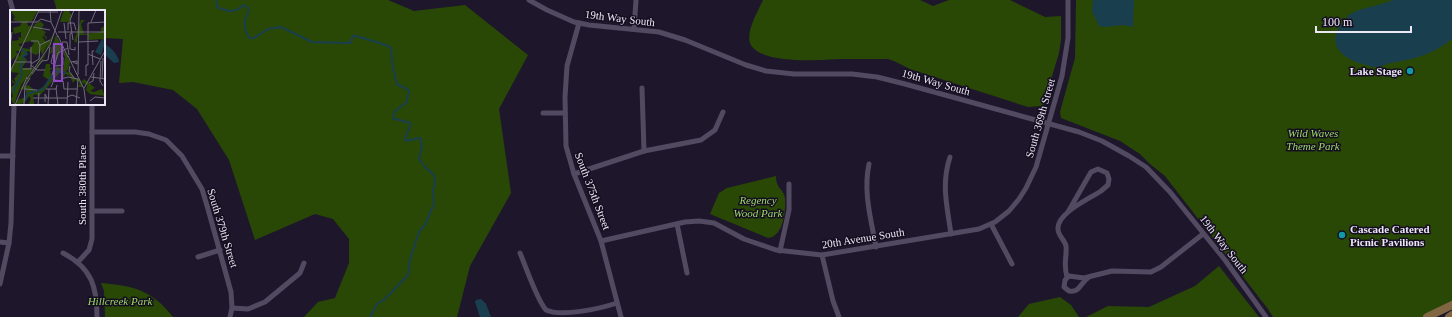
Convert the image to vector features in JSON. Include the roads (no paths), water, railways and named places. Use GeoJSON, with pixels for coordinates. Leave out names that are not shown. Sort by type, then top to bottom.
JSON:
{"type":"FeatureCollection","features":[{"type":"Feature","properties":{"kind":"main road"},"geometry":{"type":"LineString","coordinates":[[1427,317],[1452,304]]}},
{"type":"Feature","properties":{"kind":"street"},"geometry":{"type":"LineString","coordinates":[[10,0],[13,10]]}},
{"type":"Feature","properties":{"kind":"street","name":"19th Way South"},"geometry":{"type":"LineString","coordinates":[[529,0],[559,16],[579,23],[659,32],[685,40],[746,65],[766,71],[794,74],[852,74],[876,77],[1079,132],[1102,140],[1120,149],[1137,161],[1154,175],[1170,192],[1225,260],[1266,317]]}},
{"type":"Feature","properties":{"kind":"street"},"geometry":{"type":"LineString","coordinates":[[634,29],[636,0]]}},
{"type":"Feature","properties":{"kind":"street","name":"South 369th Street"},"geometry":{"type":"LineString","coordinates":[[991,224],[1009,211],[1026,188],[1036,167],[1062,76],[1067,46],[1068,0]]}},
{"type":"Feature","properties":{"kind":"street","name":"South 375th Street"},"geometry":{"type":"LineString","coordinates":[[579,23],[567,66],[565,113],[566,146],[574,174],[601,241],[621,317]]}},
{"type":"Feature","properties":{"kind":"street"},"geometry":{"type":"LineString","coordinates":[[642,88],[644,151]]}},
{"type":"Feature","properties":{"kind":"street"},"geometry":{"type":"LineString","coordinates":[[0,284],[9,243],[12,213],[14,105]]}},
{"type":"Feature","properties":{"kind":"street","name":"South 380th Place"},"geometry":{"type":"LineString","coordinates":[[78,262],[86,254],[91,245],[92,105]]}},
{"type":"Feature","properties":{"kind":"street"},"geometry":{"type":"LineString","coordinates":[[574,174],[644,151],[690,143],[703,139],[716,129],[723,112]]}},
{"type":"Feature","properties":{"kind":"street"},"geometry":{"type":"LineString","coordinates":[[544,113],[565,113]]}},
{"type":"Feature","properties":{"kind":"street","name":"South 379th Street"},"geometry":{"type":"LineString","coordinates":[[92,132],[141,132],[166,140],[182,156],[202,189],[230,287],[232,308],[230,317]]}},
{"type":"Feature","properties":{"kind":"street"},"geometry":{"type":"LineString","coordinates":[[0,156],[13,156]]}},
{"type":"Feature","properties":{"kind":"street"},"geometry":{"type":"LineString","coordinates":[[950,157],[944,185],[951,234]]}},
{"type":"Feature","properties":{"kind":"street"},"geometry":{"type":"LineString","coordinates":[[870,164],[867,179],[867,195],[876,247]]}},
{"type":"Feature","properties":{"kind":"street"},"geometry":{"type":"LineString","coordinates":[[1068,212],[1104,188],[1109,181],[1109,176],[1107,173],[1098,169],[1092,172],[1068,212],[1060,222],[1058,229],[1066,245],[1064,265],[1067,277],[1064,282],[1064,287],[1067,291],[1072,292],[1078,290],[1082,282],[1098,274],[1112,271],[1145,273],[1153,271],[1203,234]]}},
{"type":"Feature","properties":{"kind":"street"},"geometry":{"type":"LineString","coordinates":[[780,251],[789,210],[789,184]]}},
{"type":"Feature","properties":{"kind":"street"},"geometry":{"type":"LineString","coordinates":[[92,211],[122,211]]}},
{"type":"Feature","properties":{"kind":"street","name":"20th Avenue South"},"geometry":{"type":"LineString","coordinates":[[601,241],[677,224],[699,221],[714,223],[744,239],[780,251],[822,256],[978,229],[991,224]]}},
{"type":"Feature","properties":{"kind":"street"},"geometry":{"type":"LineString","coordinates":[[677,224],[687,273]]}},
{"type":"Feature","properties":{"kind":"street"},"geometry":{"type":"LineString","coordinates":[[991,224],[1012,264]]}},
{"type":"Feature","properties":{"kind":"street"},"geometry":{"type":"LineString","coordinates":[[0,242],[9,243]]}},
{"type":"Feature","properties":{"kind":"street"},"geometry":{"type":"LineString","coordinates":[[198,257],[220,250]]}},
{"type":"Feature","properties":{"kind":"street"},"geometry":{"type":"LineString","coordinates":[[63,253],[78,262],[89,275],[95,287],[97,298],[97,317]]}},
{"type":"Feature","properties":{"kind":"street"},"geometry":{"type":"LineString","coordinates":[[520,253],[540,302],[544,308],[554,315],[581,315],[617,303]]}},
{"type":"Feature","properties":{"kind":"street"},"geometry":{"type":"LineString","coordinates":[[822,256],[833,301],[839,317]]}},
{"type":"Feature","properties":{"kind":"street"},"geometry":{"type":"LineString","coordinates":[[232,308],[248,308],[265,302],[300,273],[304,263]]}},
{"type":"Feature","properties":{"kind":"street"},"geometry":{"type":"LineString","coordinates":[[1067,277],[1088,278]]}},
{"type":"Feature","properties":{"kind":"water"},"geometry":{"type":"Polygon","coordinates":[[[1093,0],[1134,0],[1133,27],[1124,25],[1099,26],[1092,11],[1093,0]]]}},
{"type":"Feature","properties":{"kind":"water"},"geometry":{"type":"Polygon","coordinates":[[[1393,0],[1452,0],[1452,39],[1423,56],[1390,63],[1379,67],[1372,67],[1355,62],[1342,53],[1335,42],[1335,35],[1338,28],[1348,16],[1360,10],[1393,0]]]}},
{"type":"Feature","properties":{"kind":"water"},"geometry":{"type":"Polygon","coordinates":[[[105,45],[114,52],[117,57],[119,62],[114,63],[105,55],[105,45]]]}},
{"type":"Feature","properties":{"kind":"water"},"geometry":{"type":"Polygon","coordinates":[[[481,299],[486,304],[491,317],[480,317],[475,302],[476,300],[481,299]]]}},
{"type":"Feature","properties":{"kind":"waterway"},"geometry":{"type":"LineString","coordinates":[[216,0],[217,7],[224,10],[231,11],[244,5],[248,8],[245,24],[246,32],[250,38],[254,38],[268,29],[281,27],[312,42],[350,43],[353,36],[356,36],[386,45],[391,48],[393,68],[397,84],[409,91],[407,102],[394,112],[393,118],[410,123],[405,138],[406,141],[419,138],[421,139],[422,147],[419,159],[434,175],[434,204],[425,225],[419,232],[410,259],[408,275],[385,299],[377,304],[370,317]]}},
{"type":"Feature","properties":{"kind":"place","name":"Lake Stage"},"geometry":{"type":"Point","coordinates":[1410,71]}},
{"type":"Feature","properties":{"kind":"place","name":"Cascade Catered Picnic Pavilions"},"geometry":{"type":"Point","coordinates":[1342,235]}},
{"type":"Feature","properties":{"kind":"park label","name":"Wild Waves Theme Park"},"geometry":{"type":"Point","coordinates":[1313,139]}},
{"type":"Feature","properties":{"kind":"park label","name":"Regency Wood Park"},"geometry":{"type":"Point","coordinates":[758,206]}},
{"type":"Feature","properties":{"kind":"park label","name":"Hillcreek Park"},"geometry":{"type":"Point","coordinates":[120,301]}}]}
